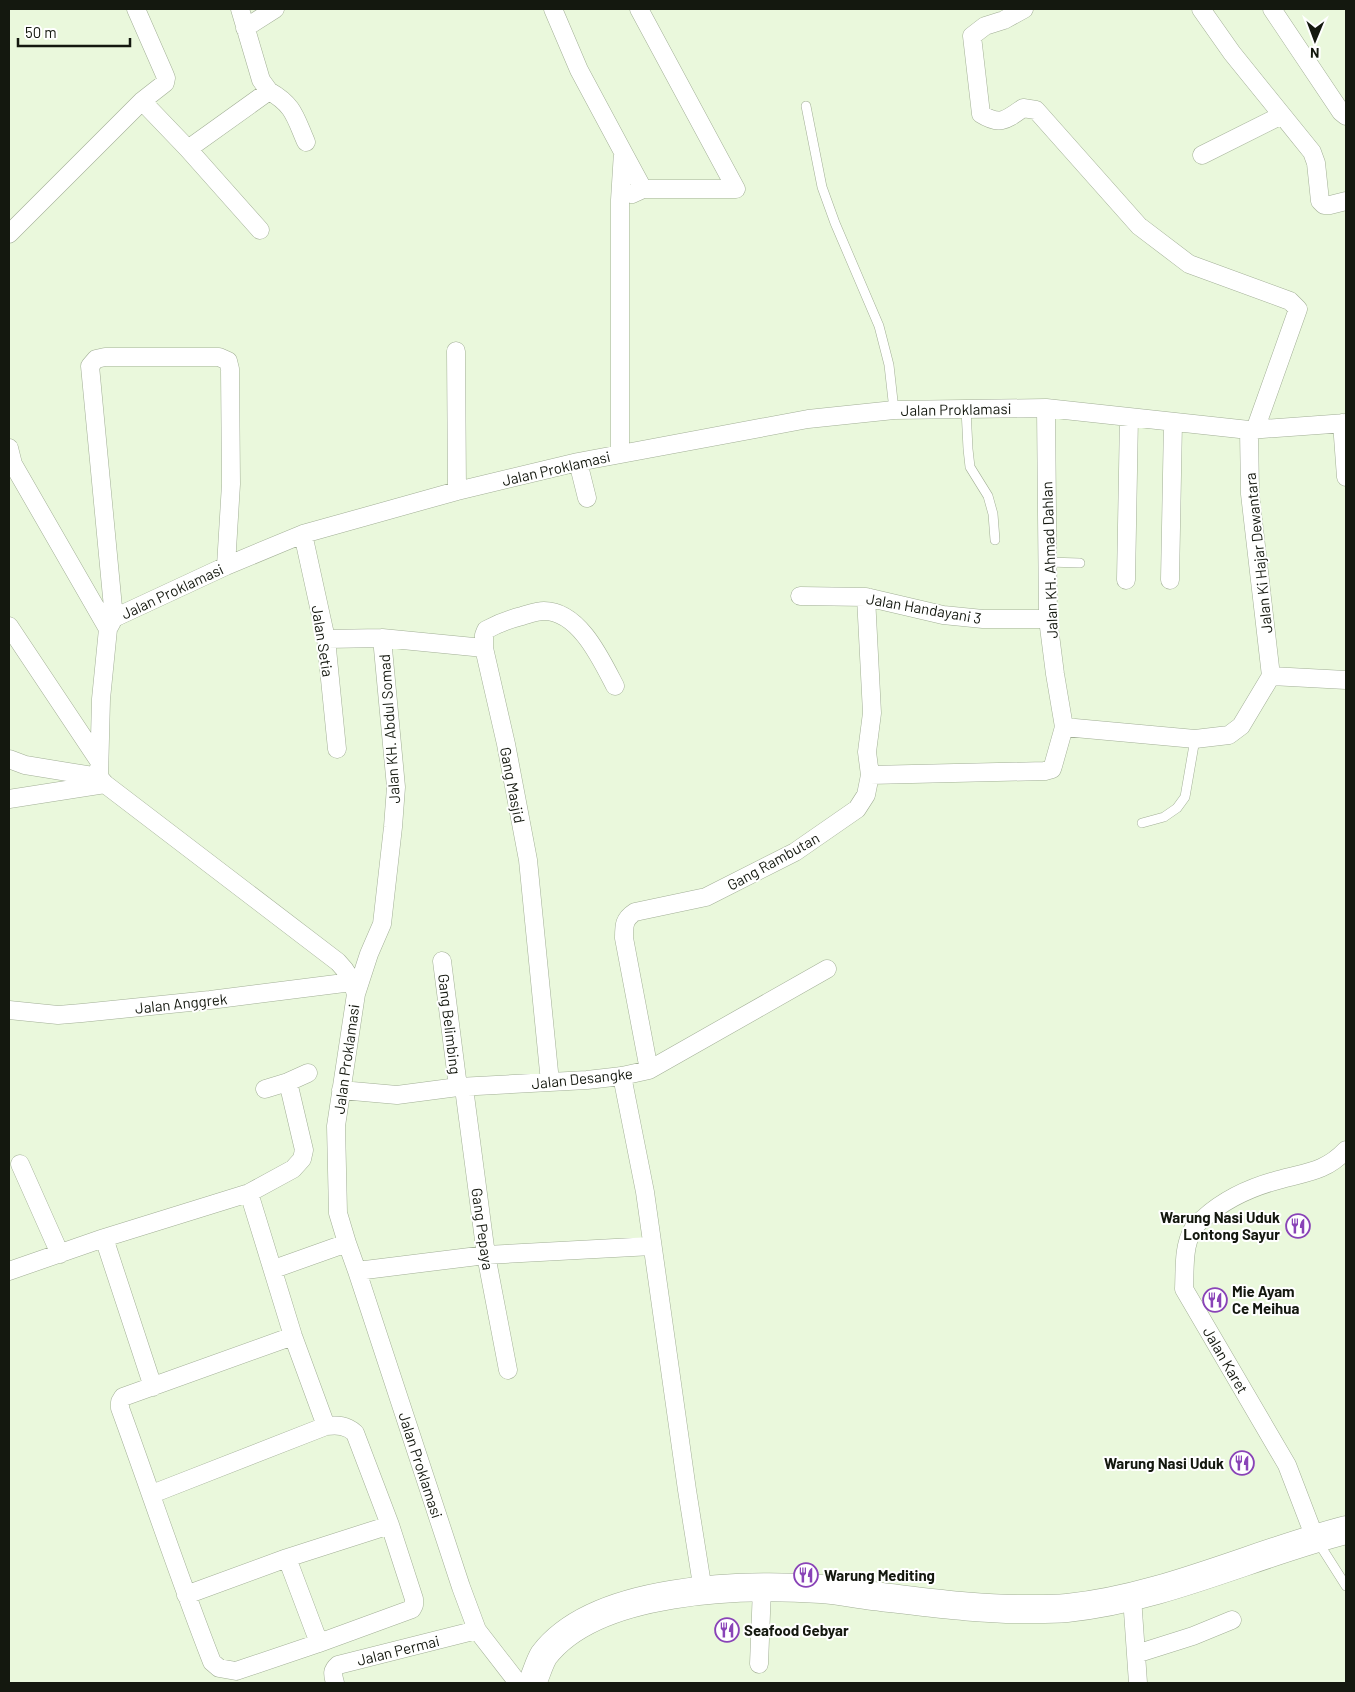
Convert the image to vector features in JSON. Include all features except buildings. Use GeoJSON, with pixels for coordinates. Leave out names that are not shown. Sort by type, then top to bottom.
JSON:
{"type":"FeatureCollection","features":[{"type":"Feature","properties":{"kind":"highway"},"geometry":{"type":"LineString","coordinates":[[532,1683],[544,1656],[569,1632],[592,1617],[634,1602],[703,1591],[762,1588],[822,1589],[927,1603],[1007,1609],[1066,1608],[1132,1598],[1315,1538],[1346,1530]]}},
{"type":"Feature","properties":{"kind":"street"},"geometry":{"type":"LineString","coordinates":[[9,234],[142,100],[165,83],[166,78],[136,9]]}},
{"type":"Feature","properties":{"kind":"street"},"geometry":{"type":"LineString","coordinates":[[240,9],[261,80],[269,91],[281,98],[291,108],[306,142]]}},
{"type":"Feature","properties":{"kind":"street"},"geometry":{"type":"LineString","coordinates":[[245,28],[275,9]]}},
{"type":"Feature","properties":{"kind":"street"},"geometry":{"type":"LineString","coordinates":[[552,9],[579,70],[643,189]]}},
{"type":"Feature","properties":{"kind":"street"},"geometry":{"type":"LineString","coordinates":[[620,200],[643,189],[736,189],[639,9]]}},
{"type":"Feature","properties":{"kind":"street"},"geometry":{"type":"LineString","coordinates":[[1024,9],[1004,20],[985,26],[972,36],[981,114],[991,121],[1007,120],[1022,108],[1036,110],[1139,226],[1190,264],[1290,301],[1298,309],[1252,430]]}},
{"type":"Feature","properties":{"kind":"street"},"geometry":{"type":"LineString","coordinates":[[1201,9],[1232,52],[1312,152],[1316,163],[1320,201],[1324,205],[1330,206],[1346,200]]}},
{"type":"Feature","properties":{"kind":"street"},"geometry":{"type":"LineString","coordinates":[[1272,9],[1341,112],[1346,116]]}},
{"type":"Feature","properties":{"kind":"street"},"geometry":{"type":"LineString","coordinates":[[188,149],[269,91]]}},
{"type":"Feature","properties":{"kind":"street"},"geometry":{"type":"LineString","coordinates":[[142,100],[260,230]]}},
{"type":"Feature","properties":{"kind":"street"},"geometry":{"type":"LineString","coordinates":[[1202,155],[1282,116]]}},
{"type":"Feature","properties":{"kind":"street"},"geometry":{"type":"LineString","coordinates":[[620,453],[620,200],[622,152]]}},
{"type":"Feature","properties":{"kind":"street"},"geometry":{"type":"LineString","coordinates":[[456,351],[457,491]]}},
{"type":"Feature","properties":{"kind":"street"},"geometry":{"type":"LineString","coordinates":[[111,623],[90,366],[96,359],[105,357],[219,357],[228,361],[230,369],[231,484],[226,566]]}},
{"type":"Feature","properties":{"kind":"street","name":"Jalan Proklamasi"},"geometry":{"type":"LineString","coordinates":[[518,1683],[477,1630],[460,1588],[338,1213],[336,1126],[354,988],[346,970],[338,962],[101,774],[101,698],[111,623],[226,566],[303,534],[457,491],[578,462],[808,419],[894,410],[1046,408],[1252,430],[1344,423]]}},
{"type":"Feature","properties":{"kind":"street","name":"Jalan KH. Ahmad Dahlan"},"geometry":{"type":"LineString","coordinates":[[1046,408],[1048,619],[1064,727]]}},
{"type":"Feature","properties":{"kind":"street"},"geometry":{"type":"LineString","coordinates":[[1126,580],[1129,417]]}},
{"type":"Feature","properties":{"kind":"street"},"geometry":{"type":"LineString","coordinates":[[1170,580],[1173,422]]}},
{"type":"Feature","properties":{"kind":"street"},"geometry":{"type":"LineString","coordinates":[[1344,423],[1346,477]]}},
{"type":"Feature","properties":{"kind":"street","name":"Jalan Ki Hajar Dewantara"},"geometry":{"type":"LineString","coordinates":[[1252,430],[1250,494],[1271,676]]}},
{"type":"Feature","properties":{"kind":"street"},"geometry":{"type":"LineString","coordinates":[[10,459],[111,623]]}},
{"type":"Feature","properties":{"kind":"street"},"geometry":{"type":"LineString","coordinates":[[578,462],[587,498]]}},
{"type":"Feature","properties":{"kind":"street","name":"Jalan Setia"},"geometry":{"type":"LineString","coordinates":[[303,534],[326,639],[337,749]]}},
{"type":"Feature","properties":{"kind":"street","name":"Jalan Handayani 3"},"geometry":{"type":"LineString","coordinates":[[800,596],[866,597],[943,614],[983,620],[1048,619]]}},
{"type":"Feature","properties":{"kind":"street","name":"Gang Rambutan"},"geometry":{"type":"LineString","coordinates":[[649,1070],[624,938],[624,924],[628,916],[635,912],[706,897],[795,852],[857,809],[866,795],[870,775],[867,752],[872,713],[866,597]]}},
{"type":"Feature","properties":{"kind":"street"},"geometry":{"type":"LineString","coordinates":[[326,639],[382,638],[484,648],[486,630],[515,618],[542,610],[560,614],[574,623],[588,638],[615,686]]}},
{"type":"Feature","properties":{"kind":"street"},"geometry":{"type":"LineString","coordinates":[[9,626],[101,774]]}},
{"type":"Feature","properties":{"kind":"street","name":"Jalan KH. Abdul Somad"},"geometry":{"type":"LineString","coordinates":[[354,988],[382,924],[393,827],[396,787],[382,638]]}},
{"type":"Feature","properties":{"kind":"street","name":"Gang Masjid"},"geometry":{"type":"LineString","coordinates":[[484,648],[506,744],[528,860],[550,1082]]}},
{"type":"Feature","properties":{"kind":"street"},"geometry":{"type":"LineString","coordinates":[[870,775],[1045,771],[1052,769],[1064,727],[1195,739],[1229,735],[1241,726],[1271,676],[1346,680]]}},
{"type":"Feature","properties":{"kind":"street"},"geometry":{"type":"LineString","coordinates":[[9,759],[25,765],[101,774]]}},
{"type":"Feature","properties":{"kind":"street"},"geometry":{"type":"LineString","coordinates":[[9,799],[101,774]]}},
{"type":"Feature","properties":{"kind":"street","name":"Gang Belimbing"},"geometry":{"type":"LineString","coordinates":[[442,961],[461,1088]]}},
{"type":"Feature","properties":{"kind":"street","name":"Jalan Desangke"},"geometry":{"type":"LineString","coordinates":[[341,1090],[397,1095],[461,1088],[622,1076],[649,1070],[826,969]]}},
{"type":"Feature","properties":{"kind":"street","name":"Jalan Anggrek"},"geometry":{"type":"LineString","coordinates":[[9,1010],[58,1015],[354,988]]}},
{"type":"Feature","properties":{"kind":"street"},"geometry":{"type":"LineString","coordinates":[[265,1089],[308,1073]]}},
{"type":"Feature","properties":{"kind":"street"},"geometry":{"type":"LineString","coordinates":[[622,1076],[645,1192],[703,1591]]}},
{"type":"Feature","properties":{"kind":"street"},"geometry":{"type":"LineString","coordinates":[[9,1271],[104,1238],[249,1193],[293,1169],[302,1159],[304,1145],[288,1082]]}},
{"type":"Feature","properties":{"kind":"street","name":"Gang Pepaya"},"geometry":{"type":"LineString","coordinates":[[461,1088],[486,1255],[508,1370]]}},
{"type":"Feature","properties":{"kind":"street","name":"Jalan Karet"},"geometry":{"type":"LineString","coordinates":[[1315,1538],[1287,1465],[1184,1289],[1185,1255],[1193,1228],[1215,1208],[1238,1195],[1278,1180],[1317,1171],[1336,1160],[1346,1150]]}},
{"type":"Feature","properties":{"kind":"street"},"geometry":{"type":"LineString","coordinates":[[20,1164],[60,1254]]}},
{"type":"Feature","properties":{"kind":"street"},"geometry":{"type":"LineString","coordinates":[[249,1193],[294,1336],[326,1426]]}},
{"type":"Feature","properties":{"kind":"street"},"geometry":{"type":"LineString","coordinates":[[104,1238],[153,1387]]}},
{"type":"Feature","properties":{"kind":"street"},"geometry":{"type":"LineString","coordinates":[[274,1269],[347,1243]]}},
{"type":"Feature","properties":{"kind":"street"},"geometry":{"type":"LineString","coordinates":[[357,1270],[486,1255],[652,1246]]}},
{"type":"Feature","properties":{"kind":"street"},"geometry":{"type":"LineString","coordinates":[[152,1494],[326,1426],[340,1425],[349,1427],[355,1433],[390,1525],[414,1599],[412,1609],[236,1671],[219,1668],[212,1662],[186,1595],[152,1494],[120,1408],[120,1402],[123,1397],[294,1336]]}},
{"type":"Feature","properties":{"kind":"street"},"geometry":{"type":"LineString","coordinates":[[186,1595],[287,1558],[390,1525]]}},
{"type":"Feature","properties":{"kind":"street"},"geometry":{"type":"LineString","coordinates":[[287,1558],[319,1643]]}},
{"type":"Feature","properties":{"kind":"street"},"geometry":{"type":"LineString","coordinates":[[759,1664],[762,1588]]}},
{"type":"Feature","properties":{"kind":"street"},"geometry":{"type":"LineString","coordinates":[[1132,1598],[1138,1683]]}},
{"type":"Feature","properties":{"kind":"street"},"geometry":{"type":"LineString","coordinates":[[1136,1654],[1193,1636],[1232,1620]]}},
{"type":"Feature","properties":{"kind":"street","name":"Jalan Permai"},"geometry":{"type":"LineString","coordinates":[[334,1683],[332,1674],[338,1665],[477,1630]]}},
{"type":"Feature","properties":{"kind":"lane"},"geometry":{"type":"LineString","coordinates":[[806,106],[822,187],[835,223],[879,326],[889,365],[894,410]]}},
{"type":"Feature","properties":{"kind":"lane"},"geometry":{"type":"LineString","coordinates":[[966,409],[970,467],[988,496],[993,514],[995,540]]}},
{"type":"Feature","properties":{"kind":"lane"},"geometry":{"type":"LineString","coordinates":[[1048,562],[1080,563]]}},
{"type":"Feature","properties":{"kind":"lane"},"geometry":{"type":"LineString","coordinates":[[1142,823],[1164,818],[1177,808],[1185,797],[1195,739]]}},
{"type":"Feature","properties":{"kind":"lane"},"geometry":{"type":"LineString","coordinates":[[1315,1538],[1346,1586]]}},
{"type":"Feature","properties":{"kind":"place","name":"Warung Nasi Uduk Lontong Sayur"},"geometry":{"type":"Point","coordinates":[1298,1226]}},
{"type":"Feature","properties":{"kind":"place","name":"Mie Ayam Ce Meihua"},"geometry":{"type":"Point","coordinates":[1215,1300]}},
{"type":"Feature","properties":{"kind":"place","name":"Warung Nasi Uduk"},"geometry":{"type":"Point","coordinates":[1242,1463]}},
{"type":"Feature","properties":{"kind":"place","name":"Warung Mediting"},"geometry":{"type":"Point","coordinates":[806,1575]}},
{"type":"Feature","properties":{"kind":"place","name":"Seafood Gebyar"},"geometry":{"type":"Point","coordinates":[727,1630]}}]}
